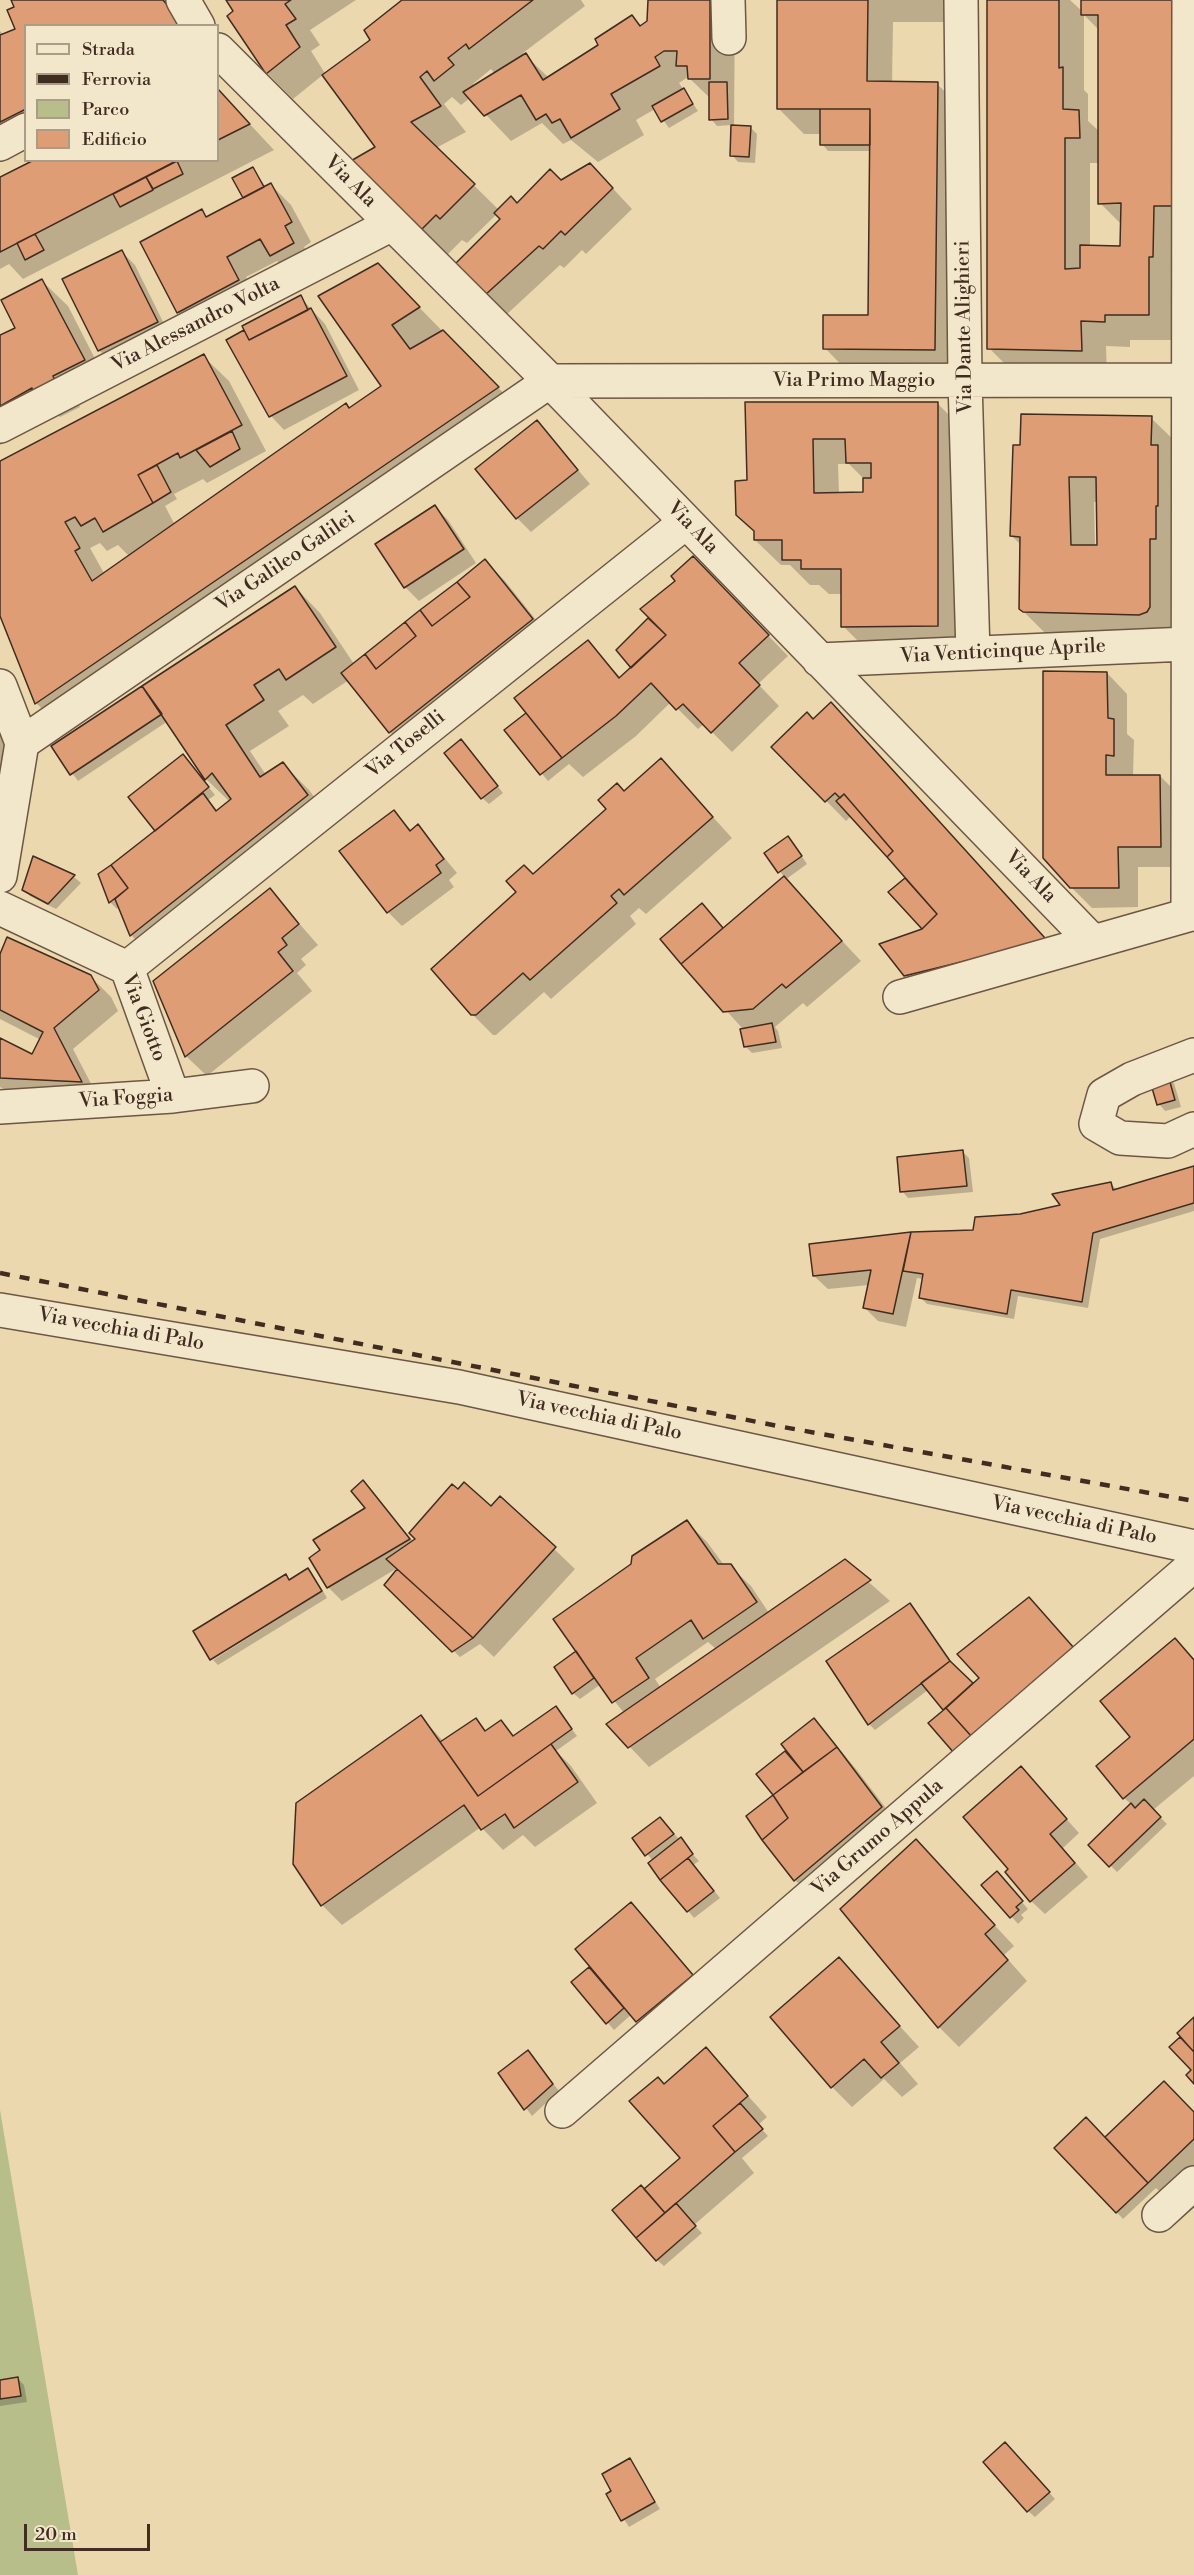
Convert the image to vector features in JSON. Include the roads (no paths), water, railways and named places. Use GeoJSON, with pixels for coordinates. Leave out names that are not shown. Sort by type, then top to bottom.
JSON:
{"type":"FeatureCollection","features":[{"type":"Feature","properties":{"kind":"street"},"geometry":{"type":"LineString","coordinates":[[183,0],[197,24]]}},
{"type":"Feature","properties":{"kind":"street"},"geometry":{"type":"LineString","coordinates":[[728,0],[729,38]]}},
{"type":"Feature","properties":{"kind":"street","name":"Via Dante Alighieri"},"geometry":{"type":"LineString","coordinates":[[961,0],[965,381],[973,653]]}},
{"type":"Feature","properties":{"kind":"street"},"geometry":{"type":"LineString","coordinates":[[900,997],[1188,915],[1189,0]]}},
{"type":"Feature","properties":{"kind":"street","name":"Via Ala"},"geometry":{"type":"LineString","coordinates":[[219,51],[550,381],[1092,941]]}},
{"type":"Feature","properties":{"kind":"street"},"geometry":{"type":"LineString","coordinates":[[0,144],[24,131]]}},
{"type":"Feature","properties":{"kind":"street","name":"Via Alessandro Volta"},"geometry":{"type":"LineString","coordinates":[[0,426],[392,224]]}},
{"type":"Feature","properties":{"kind":"street","name":"Via Primo Maggio"},"geometry":{"type":"LineString","coordinates":[[550,381],[1190,380]]}},
{"type":"Feature","properties":{"kind":"street","name":"Via Galileo Galilei"},"geometry":{"type":"LineString","coordinates":[[22,743],[550,381]]}},
{"type":"Feature","properties":{"kind":"street","name":"Via Toselli"},"geometry":{"type":"LineString","coordinates":[[127,968],[686,522]]}},
{"type":"Feature","properties":{"kind":"street","name":"Via Venticinque Aprile"},"geometry":{"type":"LineString","coordinates":[[819,660],[1187,644]]}},
{"type":"Feature","properties":{"kind":"street"},"geometry":{"type":"LineString","coordinates":[[0,686],[22,743],[0,876]]}},
{"type":"Feature","properties":{"kind":"street","name":"Via Giotto"},"geometry":{"type":"LineString","coordinates":[[0,908],[127,968],[173,1096]]}},
{"type":"Feature","properties":{"kind":"street"},"geometry":{"type":"LineString","coordinates":[[1194,1055],[1132,1079],[1104,1095],[1096,1124],[1120,1138],[1168,1141],[1194,1129]]}},
{"type":"Feature","properties":{"kind":"street","name":"Via Foggia"},"geometry":{"type":"LineString","coordinates":[[0,1107],[173,1096],[252,1086]]}},
{"type":"Feature","properties":{"kind":"street","name":"Via vecchia di Palo"},"geometry":{"type":"LineString","coordinates":[[0,1310],[459,1387],[1194,1547]]}},
{"type":"Feature","properties":{"kind":"street","name":"Via Grumo Appula"},"geometry":{"type":"LineString","coordinates":[[562,2111],[1194,1565]]}},
{"type":"Feature","properties":{"kind":"street"},"geometry":{"type":"LineString","coordinates":[[1159,2215],[1194,2183]]}},
{"type":"Feature","properties":{"kind":"railway"},"geometry":{"type":"LineString","coordinates":[[0,1273],[783,1427],[1194,1501]]}}]}
